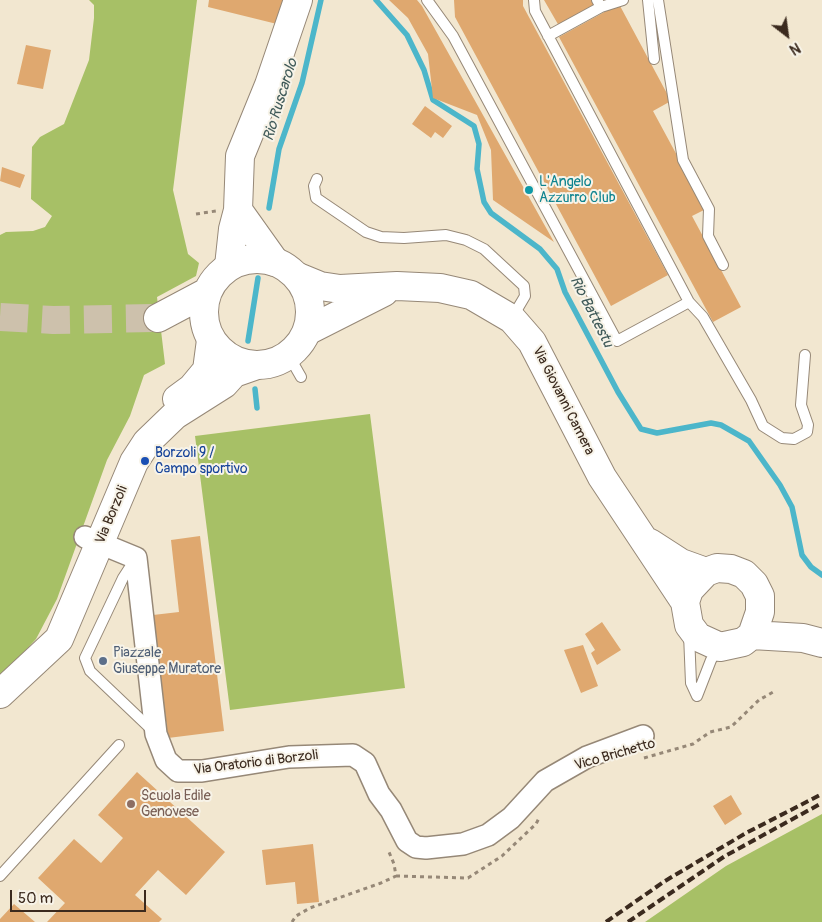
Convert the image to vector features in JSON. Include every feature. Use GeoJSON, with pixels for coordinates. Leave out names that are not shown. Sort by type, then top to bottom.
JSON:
{"type":"FeatureCollection","features":[{"type":"Feature","properties":{"kind":"main road"},"geometry":{"type":"LineString","coordinates":[[229,266],[233,229],[238,210],[240,156],[269,85],[298,0]]}},
{"type":"Feature","properties":{"kind":"main road"},"geometry":{"type":"LineString","coordinates":[[238,210],[275,262]]}},
{"type":"Feature","properties":{"kind":"main road"},"geometry":{"type":"LineString","coordinates":[[0,694],[32,663],[69,582],[92,540],[110,470],[143,424],[192,388],[207,370],[208,332],[204,308],[207,292],[216,277],[229,266],[244,260],[260,259],[275,262],[287,268],[298,277]]}},
{"type":"Feature","properties":{"kind":"main road","name":"Via Giovanni Camera"},"geometry":{"type":"LineString","coordinates":[[298,277],[320,286],[340,289],[397,286],[440,288],[471,295],[512,319],[532,342],[602,477],[687,613]]}},
{"type":"Feature","properties":{"kind":"main road","name":"Via Borzoli"},"geometry":{"type":"LineString","coordinates":[[92,540],[134,462],[147,442],[175,415],[224,384],[234,373],[254,366],[272,364],[295,366],[310,317],[310,302],[298,277]]}},
{"type":"Feature","properties":{"kind":"main road"},"geometry":{"type":"LineString","coordinates":[[307,331],[373,296],[397,286]]}},
{"type":"Feature","properties":{"kind":"main road"},"geometry":{"type":"LineString","coordinates":[[207,292],[158,318],[208,332]]}},
{"type":"Feature","properties":{"kind":"main road","name":"Via Borzoli"},"geometry":{"type":"LineString","coordinates":[[208,332],[229,358],[254,366]]}},
{"type":"Feature","properties":{"kind":"main road"},"geometry":{"type":"LineString","coordinates":[[642,539],[681,563],[706,572]]}},
{"type":"Feature","properties":{"kind":"main road"},"geometry":{"type":"LineString","coordinates":[[760,596],[760,612],[752,635],[743,642],[720,647],[698,637],[687,613],[689,590],[706,572],[717,568],[731,569],[744,574],[754,584],[760,596],[775,614],[812,640]]}},
{"type":"Feature","properties":{"kind":"main road"},"geometry":{"type":"LineString","coordinates":[[752,635],[812,640]]}},
{"type":"Feature","properties":{"kind":"street"},"geometry":{"type":"LineString","coordinates":[[92,540],[136,558]]}},
{"type":"Feature","properties":{"kind":"street","name":"Via Oratorio di Borzoli"},"geometry":{"type":"LineString","coordinates":[[136,558],[156,734],[169,764],[183,772],[209,770],[290,757],[335,754],[358,756],[365,763],[379,794],[391,810],[407,841],[416,847],[426,848],[463,844],[488,835],[511,818],[546,780],[587,757],[643,736]]}},
{"type":"Feature","properties":{"kind":"lane"},"geometry":{"type":"LineString","coordinates":[[427,0],[453,36],[617,341],[689,302]]}},
{"type":"Feature","properties":{"kind":"lane"},"geometry":{"type":"LineString","coordinates":[[534,0],[535,11],[689,302],[703,317],[751,400],[763,426],[782,438],[794,439],[807,432],[808,425],[801,405],[805,355]]}},
{"type":"Feature","properties":{"kind":"lane"},"geometry":{"type":"LineString","coordinates":[[548,36],[599,4],[623,0]]}},
{"type":"Feature","properties":{"kind":"lane"},"geometry":{"type":"LineString","coordinates":[[648,0],[654,60]]}},
{"type":"Feature","properties":{"kind":"lane"},"geometry":{"type":"LineString","coordinates":[[658,0],[683,160],[708,209],[708,236],[723,264]]}},
{"type":"Feature","properties":{"kind":"lane"},"geometry":{"type":"LineString","coordinates":[[317,179],[314,186],[316,198],[366,232],[381,236],[404,238],[446,235],[466,240],[484,249],[524,286],[525,296],[512,319]]}},
{"type":"Feature","properties":{"kind":"lane"},"geometry":{"type":"LineString","coordinates":[[136,558],[123,578],[85,658],[90,671],[156,734]]}},
{"type":"Feature","properties":{"kind":"lane"},"geometry":{"type":"LineString","coordinates":[[687,613],[691,683],[697,696],[711,660],[720,647]]}},
{"type":"Feature","properties":{"kind":"lane"},"geometry":{"type":"LineString","coordinates":[[0,876],[119,745]]}},
{"type":"Feature","properties":{"kind":"path","name":"Vico Brichetto"},"geometry":{"type":"LineString","coordinates":[[638,760],[693,744],[710,732],[731,727],[759,700],[775,692]]}},
{"type":"Feature","properties":{"kind":"path"},"geometry":{"type":"LineString","coordinates":[[292,922],[296,916],[310,908],[396,876],[468,878],[502,856],[536,824],[542,810]]}},
{"type":"Feature","properties":{"kind":"path"},"geometry":{"type":"LineString","coordinates":[[388,848],[396,876]]}},
{"type":"Feature","properties":{"kind":"green space"},"geometry":{"type":"Polygon","coordinates":[[[89,0],[197,0],[173,190],[188,254],[199,263],[196,276],[157,297],[165,364],[144,375],[130,416],[107,460],[57,599],[36,639],[0,678],[0,235],[6,232],[33,231],[45,227],[52,216],[31,199],[32,147],[40,137],[64,124],[89,60],[94,5],[89,0]]]}},
{"type":"Feature","properties":{"kind":"green space"},"geometry":{"type":"Polygon","coordinates":[[[370,414],[405,688],[230,710],[195,436],[370,414]]]}},
{"type":"Feature","properties":{"kind":"green space"},"geometry":{"type":"Polygon","coordinates":[[[822,814],[822,922],[645,922],[726,866],[822,814]]]}},
{"type":"Feature","properties":{"kind":"building"},"geometry":{"type":"Polygon","coordinates":[[[209,0],[290,0],[281,25],[208,7],[209,0]]]}},
{"type":"Feature","properties":{"kind":"building"},"geometry":{"type":"Polygon","coordinates":[[[389,0],[417,0],[422,6],[554,242],[493,200],[491,150],[477,115],[433,98],[428,54],[408,18],[389,0]]]}},
{"type":"Feature","properties":{"kind":"building"},"geometry":{"type":"Polygon","coordinates":[[[454,0],[523,0],[523,6],[668,275],[611,306],[455,17],[454,0]]]}},
{"type":"Feature","properties":{"kind":"building"},"geometry":{"type":"Polygon","coordinates":[[[544,0],[593,0],[595,5],[559,26],[544,0]]]}},
{"type":"Feature","properties":{"kind":"building"},"geometry":{"type":"Polygon","coordinates":[[[619,4],[671,101],[653,111],[706,209],[692,216],[741,307],[713,322],[559,37],[619,4]]]}},
{"type":"Feature","properties":{"kind":"building"},"geometry":{"type":"Polygon","coordinates":[[[26,45],[51,50],[43,89],[17,84],[26,45]]]}},
{"type":"Feature","properties":{"kind":"building"},"geometry":{"type":"Polygon","coordinates":[[[425,106],[452,126],[443,138],[435,132],[431,138],[412,124],[425,106]]]}},
{"type":"Feature","properties":{"kind":"building"},"geometry":{"type":"Polygon","coordinates":[[[2,167],[25,175],[20,188],[0,181],[2,167]]]}},
{"type":"Feature","properties":{"kind":"building"},"geometry":{"type":"Polygon","coordinates":[[[200,536],[224,731],[168,738],[153,615],[179,612],[171,540],[200,536]]]}},
{"type":"Feature","properties":{"kind":"building"},"geometry":{"type":"Polygon","coordinates":[[[602,622],[621,650],[597,665],[591,653],[595,650],[585,634],[602,622]]]}},
{"type":"Feature","properties":{"kind":"building"},"geometry":{"type":"Polygon","coordinates":[[[583,645],[598,686],[581,693],[564,650],[583,645]]]}},
{"type":"Feature","properties":{"kind":"building"},"geometry":{"type":"Polygon","coordinates":[[[137,772],[225,852],[186,895],[158,870],[135,895],[162,919],[159,922],[47,922],[65,903],[38,878],[74,839],[101,863],[123,838],[98,815],[137,772]]]}},
{"type":"Feature","properties":{"kind":"building"},"geometry":{"type":"Polygon","coordinates":[[[731,795],[742,814],[725,825],[713,806],[731,795]]]}},
{"type":"Feature","properties":{"kind":"building"},"geometry":{"type":"Polygon","coordinates":[[[313,844],[319,902],[297,904],[295,882],[266,885],[262,850],[313,844]]]}},
{"type":"Feature","properties":{"kind":"building"},"geometry":{"type":"Polygon","coordinates":[[[14,904],[35,922],[0,922],[0,919],[14,904]]]}},
{"type":"Feature","properties":{"kind":"waterway","name":"Rio Ruscarolo"},"geometry":{"type":"LineString","coordinates":[[269,208],[279,149],[302,83],[321,0]]}},
{"type":"Feature","properties":{"kind":"waterway","name":"Rio Battestu"},"geometry":{"type":"LineString","coordinates":[[376,0],[407,35],[424,70],[433,100],[474,126],[479,144],[477,169],[484,202],[491,213],[540,249],[557,269],[565,292],[618,392],[641,429],[657,433],[711,423],[721,425],[749,441],[780,485],[792,507],[802,555],[811,567],[822,575]]}},
{"type":"Feature","properties":{"kind":"waterway","name":"Rio Ruscarolo"},"geometry":{"type":"LineString","coordinates":[[248,341],[258,278]]}},
{"type":"Feature","properties":{"kind":"waterway","name":"Rio Ruscarolo"},"geometry":{"type":"LineString","coordinates":[[255,389],[257,408]]}},
{"type":"Feature","properties":{"kind":"tunnel"},"geometry":{"type":"LineString","coordinates":[[0,317],[53,320],[158,318]]}},
{"type":"Feature","properties":{"kind":"railway"},"geometry":{"type":"LineString","coordinates":[[606,922],[665,881],[746,833],[822,794]]}},
{"type":"Feature","properties":{"kind":"railway"},"geometry":{"type":"LineString","coordinates":[[628,922],[725,856],[822,803]]}},
{"type":"Feature","properties":{"kind":"place","name":"L'Angelo Azzurro Club"},"geometry":{"type":"Point","coordinates":[529,190]}},
{"type":"Feature","properties":{"kind":"place","name":"Borzoli 9 / Campo sportivo"},"geometry":{"type":"Point","coordinates":[145,461]}},
{"type":"Feature","properties":{"kind":"place","name":"Piazzale Giuseppe Muratore"},"geometry":{"type":"Point","coordinates":[103,661]}},
{"type":"Feature","properties":{"kind":"place","name":"Scuola Edile Genovese"},"geometry":{"type":"Point","coordinates":[131,804]}}]}
